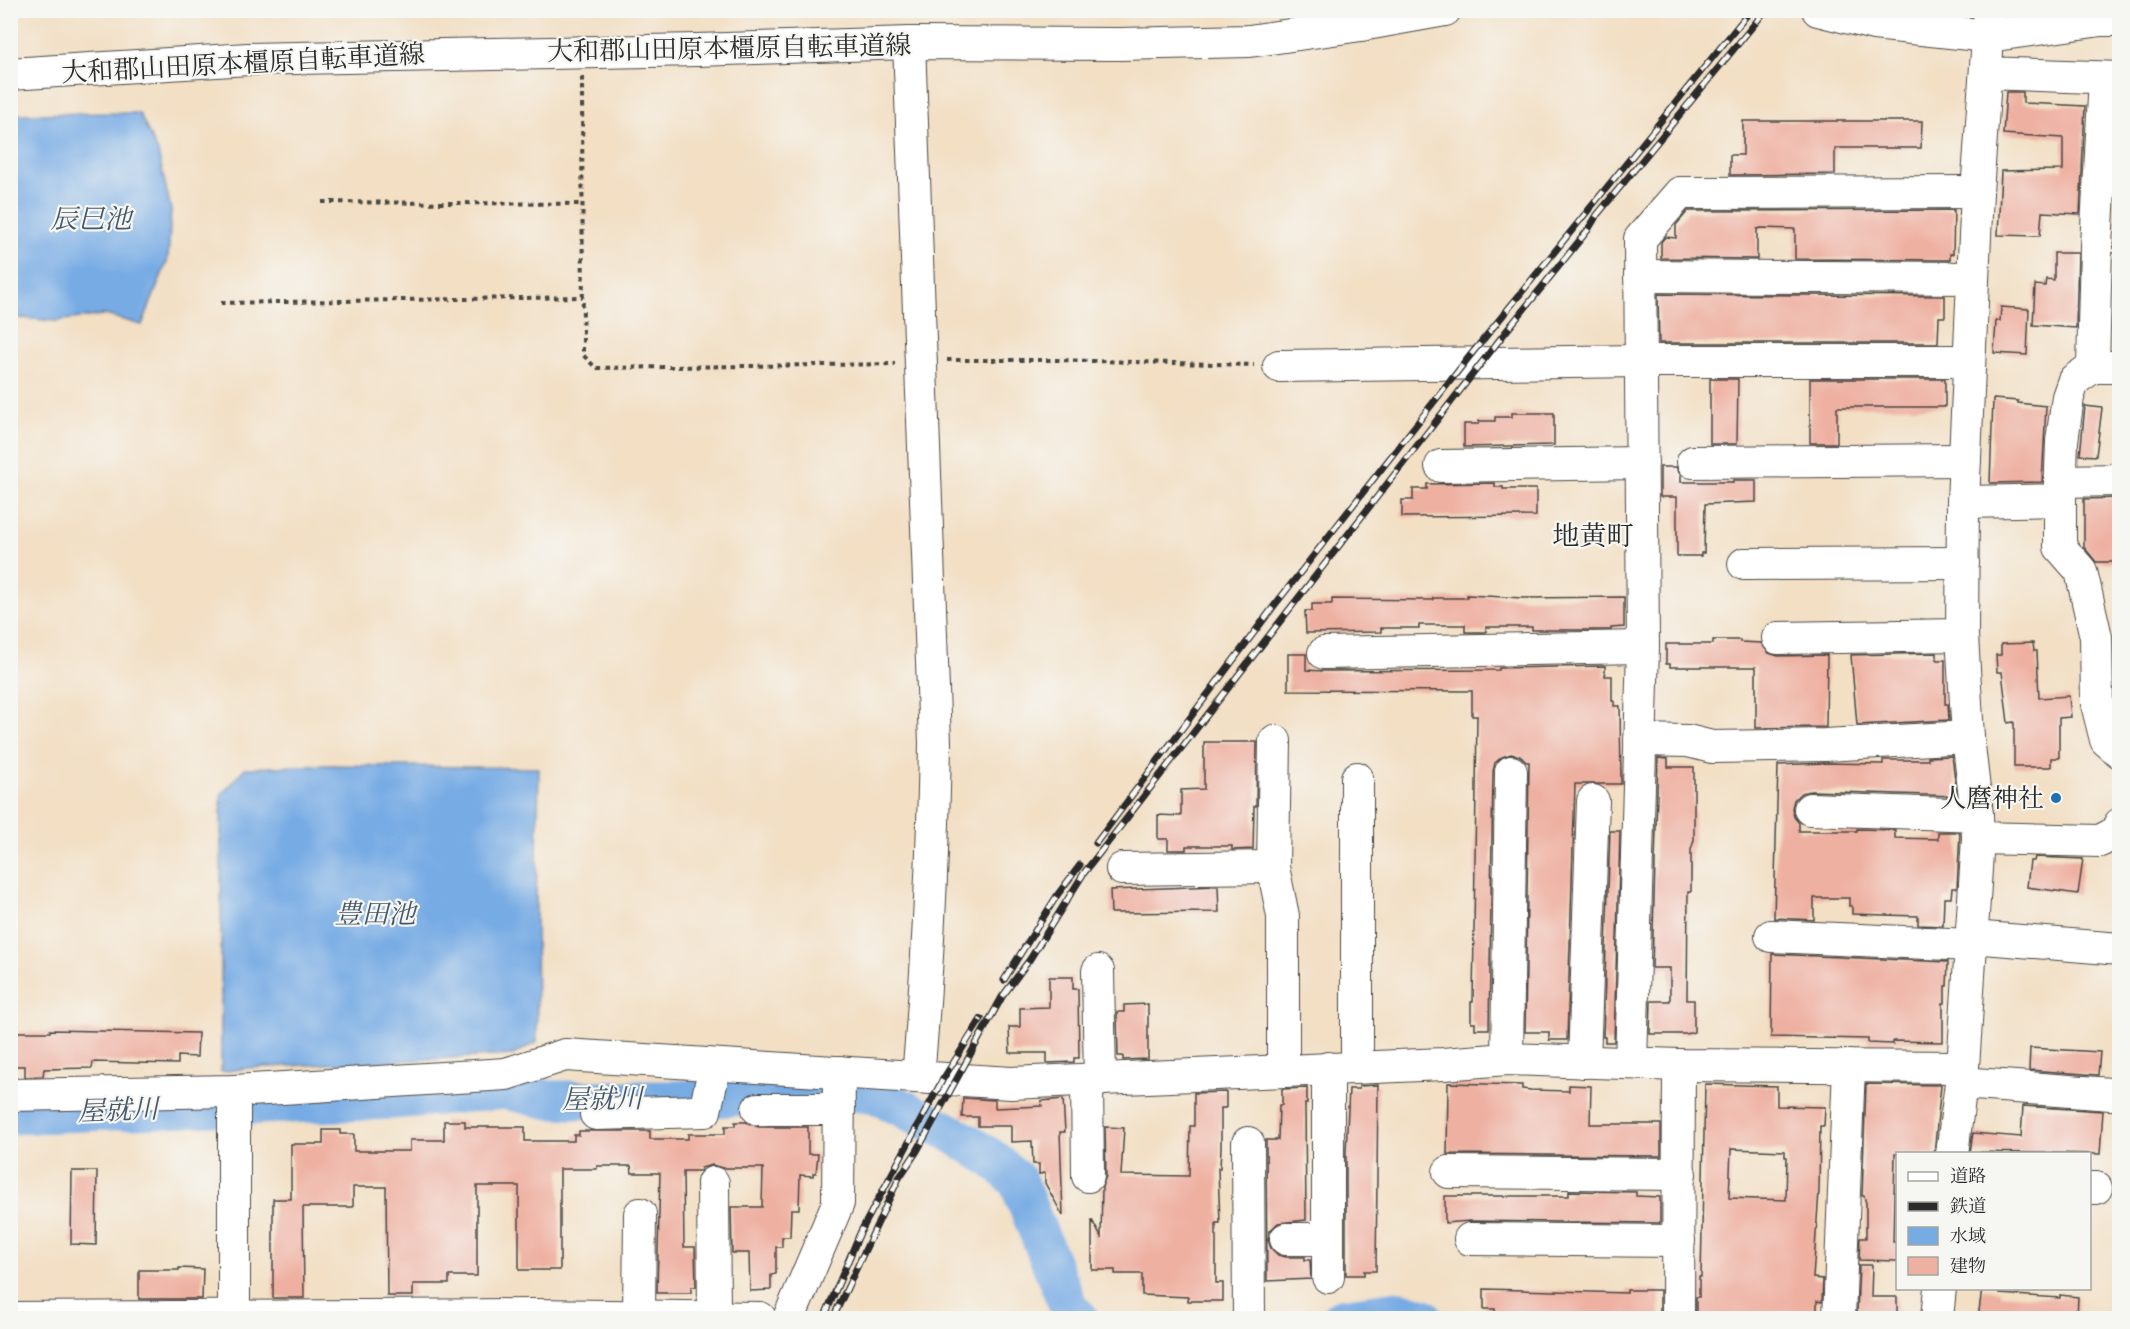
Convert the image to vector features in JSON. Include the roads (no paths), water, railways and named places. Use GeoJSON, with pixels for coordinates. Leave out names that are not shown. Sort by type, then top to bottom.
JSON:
{"type":"FeatureCollection","features":[{"type":"Feature","properties":{"kind":"street","name":"大和郡山田原本橿原自転車道線"},"geometry":{"type":"LineString","coordinates":[[10,74],[248,59],[909,43],[1120,44],[1249,41],[1445,10]]}},
{"type":"Feature","properties":{"kind":"street"},"geometry":{"type":"LineString","coordinates":[[1818,10],[1874,24],[2120,20]]}},
{"type":"Feature","properties":{"kind":"street"},"geometry":{"type":"LineString","coordinates":[[1952,1152],[1962,1075],[1978,827],[1968,737],[1962,635],[1969,361],[1977,192],[1989,22]]}},
{"type":"Feature","properties":{"kind":"street"},"geometry":{"type":"LineString","coordinates":[[909,43],[935,743],[927,957],[918,1077]]}},
{"type":"Feature","properties":{"kind":"street"},"geometry":{"type":"LineString","coordinates":[[1986,73],[2112,78],[2110,147],[2096,246],[2106,367],[2074,380],[2068,397],[2062,441],[2060,547],[2081,571],[2096,637],[2097,704],[2106,740],[2120,752]]}},
{"type":"Feature","properties":{"kind":"street"},"geometry":{"type":"LineString","coordinates":[[1631,1063],[1643,647],[1640,239],[1680,193],[1977,192]]}},
{"type":"Feature","properties":{"kind":"street"},"geometry":{"type":"LineString","coordinates":[[1640,276],[1973,278]]}},
{"type":"Feature","properties":{"kind":"street"},"geometry":{"type":"LineString","coordinates":[[1279,366],[1640,361],[1969,361]]}},
{"type":"Feature","properties":{"kind":"street"},"geometry":{"type":"LineString","coordinates":[[1693,462],[1965,460]]}},
{"type":"Feature","properties":{"kind":"street"},"geometry":{"type":"LineString","coordinates":[[1441,466],[1642,463]]}},
{"type":"Feature","properties":{"kind":"street"},"geometry":{"type":"LineString","coordinates":[[1964,502],[2060,491],[2120,480]]}},
{"type":"Feature","properties":{"kind":"street"},"geometry":{"type":"LineString","coordinates":[[1744,564],[1963,563]]}},
{"type":"Feature","properties":{"kind":"street"},"geometry":{"type":"LineString","coordinates":[[1778,638],[1962,635]]}},
{"type":"Feature","properties":{"kind":"street"},"geometry":{"type":"LineString","coordinates":[[1324,653],[1643,647]]}},
{"type":"Feature","properties":{"kind":"street"},"geometry":{"type":"LineString","coordinates":[[1640,740],[1688,741],[1712,747],[1825,745],[1968,737]]}},
{"type":"Feature","properties":{"kind":"street"},"geometry":{"type":"LineString","coordinates":[[1275,741],[1273,867],[1283,916],[1283,1070]]}},
{"type":"Feature","properties":{"kind":"street"},"geometry":{"type":"LineString","coordinates":[[1507,1059],[1511,772]]}},
{"type":"Feature","properties":{"kind":"street"},"geometry":{"type":"LineString","coordinates":[[1328,1277],[1327,1239],[1343,1068],[1357,778]]}},
{"type":"Feature","properties":{"kind":"street"},"geometry":{"type":"LineString","coordinates":[[1584,1062],[1593,801]]}},
{"type":"Feature","properties":{"kind":"street"},"geometry":{"type":"LineString","coordinates":[[1810,809],[2100,841],[2115,833],[2120,824]]}},
{"type":"Feature","properties":{"kind":"street"},"geometry":{"type":"LineString","coordinates":[[1122,869],[1273,867]]}},
{"type":"Feature","properties":{"kind":"street"},"geometry":{"type":"LineString","coordinates":[[1771,936],[1971,941],[2120,949]]}},
{"type":"Feature","properties":{"kind":"street"},"geometry":{"type":"LineString","coordinates":[[1088,1176],[1098,971]]}},
{"type":"Feature","properties":{"kind":"street"},"geometry":{"type":"LineString","coordinates":[[10,1095],[234,1091],[506,1074],[565,1055],[710,1086],[839,1092]]}},
{"type":"Feature","properties":{"kind":"street"},"geometry":{"type":"LineString","coordinates":[[758,1109],[918,1077],[1011,1083],[1443,1064],[1507,1059],[1679,1065],[1849,1066],[1962,1075],[2111,1094]]}},
{"type":"Feature","properties":{"kind":"street"},"geometry":{"type":"LineString","coordinates":[[1678,1318],[1679,1065]]}},
{"type":"Feature","properties":{"kind":"street"},"geometry":{"type":"LineString","coordinates":[[1839,1318],[1849,1066]]}},
{"type":"Feature","properties":{"kind":"street"},"geometry":{"type":"LineString","coordinates":[[596,1114],[705,1111],[710,1086]]}},
{"type":"Feature","properties":{"kind":"street"},"geometry":{"type":"LineString","coordinates":[[234,1091],[234,1317]]}},
{"type":"Feature","properties":{"kind":"street"},"geometry":{"type":"LineString","coordinates":[[789,1318],[838,1203],[839,1092]]}},
{"type":"Feature","properties":{"kind":"street"},"geometry":{"type":"LineString","coordinates":[[1248,1143],[1249,1318]]}},
{"type":"Feature","properties":{"kind":"street"},"geometry":{"type":"LineString","coordinates":[[1449,1172],[1680,1174]]}},
{"type":"Feature","properties":{"kind":"street"},"geometry":{"type":"LineString","coordinates":[[713,1183],[714,1318]]}},
{"type":"Feature","properties":{"kind":"street"},"geometry":{"type":"LineString","coordinates":[[639,1317],[640,1214]]}},
{"type":"Feature","properties":{"kind":"street"},"geometry":{"type":"LineString","coordinates":[[1286,1239],[1327,1239]]}},
{"type":"Feature","properties":{"kind":"street"},"geometry":{"type":"LineString","coordinates":[[1470,1239],[1679,1241]]}},
{"type":"Feature","properties":{"kind":"street"},"geometry":{"type":"LineString","coordinates":[[1938,1318],[1940,1290]]}},
{"type":"Feature","properties":{"kind":"street"},"geometry":{"type":"LineString","coordinates":[[10,1318],[759,1318]]}},
{"type":"Feature","properties":{"kind":"water","name":"辰巳池"},"geometry":{"type":"Polygon","coordinates":[[[139,113],[158,152],[171,210],[168,259],[142,325],[105,315],[56,321],[11,317],[11,114],[139,113]]]}},
{"type":"Feature","properties":{"kind":"water","name":"豊田池"},"geometry":{"type":"Polygon","coordinates":[[[326,765],[539,768],[536,902],[537,1042],[513,1055],[248,1068],[221,1072],[221,795],[245,768],[326,765]]]}},
{"type":"Feature","properties":{"kind":"waterway","name":"屋就川"},"geometry":{"type":"LineString","coordinates":[[10,1115],[393,1100],[504,1090],[550,1100],[676,1100],[818,1092],[873,1093],[951,1133],[993,1159],[1017,1180],[1069,1308],[1079,1318]]}},
{"type":"Feature","properties":{"kind":"waterway"},"geometry":{"type":"LineString","coordinates":[[1341,1318],[1398,1310],[1424,1318]]}},
{"type":"Feature","properties":{"kind":"railway"},"geometry":{"type":"LineString","coordinates":[[1096,843],[1274,606],[1469,357],[1751,10]]}},
{"type":"Feature","properties":{"kind":"railway"},"geometry":{"type":"LineString","coordinates":[[833,1318],[899,1178],[917,1151],[1002,997],[1030,959],[1084,873],[1504,334],[1588,230],[1597,215],[1766,10]]}},
{"type":"Feature","properties":{"kind":"railway"},"geometry":{"type":"LineString","coordinates":[[1004,980],[1058,894],[1080,865]]}},
{"type":"Feature","properties":{"kind":"railway"},"geometry":{"type":"LineString","coordinates":[[824,1318],[860,1233],[943,1079],[981,1019]]}},
{"type":"Feature","properties":{"kind":"place","name":"人麿神社"},"geometry":{"type":"Point","coordinates":[2056,798]}},
{"type":"Feature","properties":{"kind":"district","name":"地黄町"},"geometry":{"type":"Point","coordinates":[1593,536]}}]}
